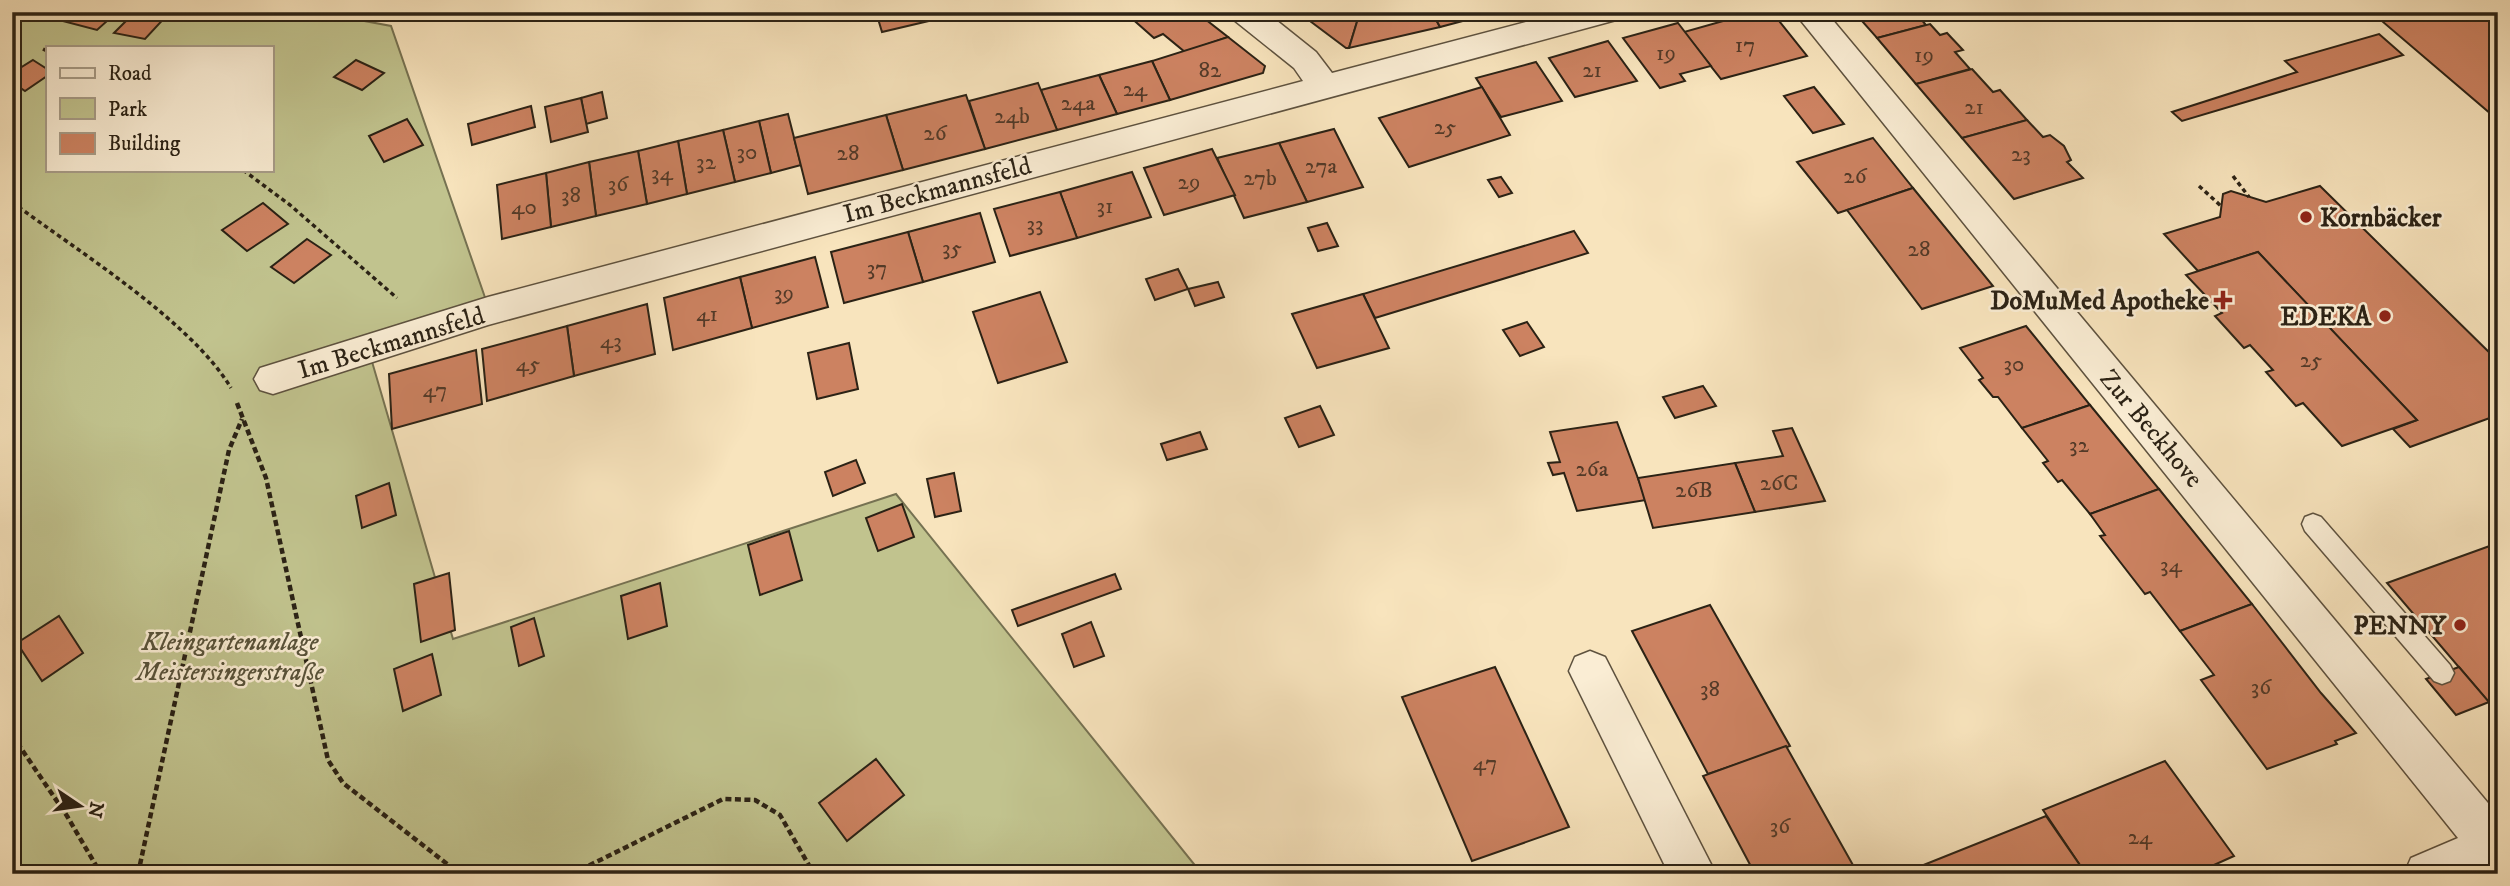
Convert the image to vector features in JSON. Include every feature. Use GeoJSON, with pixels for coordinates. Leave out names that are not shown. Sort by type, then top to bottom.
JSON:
{"type":"FeatureCollection","features":[{"type":"Feature","properties":{"kind":"street"},"geometry":{"type":"LineString","coordinates":[[1245,12],[1305,60],[1324,86]]}},
{"type":"Feature","properties":{"kind":"street","name":"Im Beckmannsfeld"},"geometry":{"type":"LineString","coordinates":[[273,379],[431,329],[806,224],[1605,12]]}},
{"type":"Feature","properties":{"kind":"street","name":"Zur Beckhove"},"geometry":{"type":"LineString","coordinates":[[1808,12],[2496,847]]}},
{"type":"Feature","properties":{"kind":"street"},"geometry":{"type":"LineString","coordinates":[[1590,671],[1693,874]]}},
{"type":"Feature","properties":{"kind":"street"},"geometry":{"type":"LineString","coordinates":[[2427,874],[2496,847]]}},
{"type":"Feature","properties":{"kind":"lane"},"geometry":{"type":"LineString","coordinates":[[2313,524],[2442,673]]}},
{"type":"Feature","properties":{"kind":"path"},"geometry":{"type":"LineString","coordinates":[[246,172],[358,262],[431,329]]}},
{"type":"Feature","properties":{"kind":"path"},"geometry":{"type":"LineString","coordinates":[[2233,176],[2249,197]]}},
{"type":"Feature","properties":{"kind":"path"},"geometry":{"type":"LineString","coordinates":[[2199,186],[2221,206]]}},
{"type":"Feature","properties":{"kind":"path"},"geometry":{"type":"LineString","coordinates":[[12,202],[152,306],[216,363],[232,391]]}},
{"type":"Feature","properties":{"kind":"path"},"geometry":{"type":"LineString","coordinates":[[236,400],[266,478],[328,760],[343,783],[460,874]]}},
{"type":"Feature","properties":{"kind":"path"},"geometry":{"type":"LineString","coordinates":[[138,874],[226,464],[243,418]]}},
{"type":"Feature","properties":{"kind":"path"},"geometry":{"type":"LineString","coordinates":[[12,735],[67,816],[101,874]]}},
{"type":"Feature","properties":{"kind":"path"},"geometry":{"type":"LineString","coordinates":[[572,874],[723,799],[755,800],[780,815],[814,874]]}},
{"type":"Feature","properties":{"kind":"green space","name":"Kleingartenanlage Meistersingerstraße"},"geometry":{"type":"Polygon","coordinates":[[[12,12],[316,12],[391,26],[489,309],[368,348],[453,639],[896,494],[1202,874],[12,874],[12,12]]]}},
{"type":"Feature","properties":{"kind":"building"},"geometry":{"type":"Polygon","coordinates":[[[68,12],[117,12],[97,30],[59,20],[68,12]]]}},
{"type":"Feature","properties":{"kind":"building"},"geometry":{"type":"Polygon","coordinates":[[[135,12],[170,12],[145,39],[114,33],[135,12]]]}},
{"type":"Feature","properties":{"kind":"building"},"geometry":{"type":"Polygon","coordinates":[[[876,12],[967,12],[882,32],[876,12]]]}},
{"type":"Feature","properties":{"kind":"building"},"geometry":{"type":"Polygon","coordinates":[[[1134,12],[1196,12],[1228,37],[1185,52],[1163,34],[1154,38],[1129,16],[1134,12]]]}},
{"type":"Feature","properties":{"kind":"building"},"geometry":{"type":"Polygon","coordinates":[[[1298,12],[1360,12],[1349,48],[1346,48],[1298,12]]]}},
{"type":"Feature","properties":{"kind":"building"},"geometry":{"type":"Polygon","coordinates":[[[1360,12],[1432,12],[1440,27],[1349,48],[1360,12]]]}},
{"type":"Feature","properties":{"kind":"building"},"geometry":{"type":"Polygon","coordinates":[[[1432,12],[1493,12],[1493,13],[1440,27],[1432,12]]]}},
{"type":"Feature","properties":{"kind":"building"},"geometry":{"type":"Polygon","coordinates":[[[1755,12],[1772,12],[1807,56],[1721,79],[1684,32],[1755,12]]]}},
{"type":"Feature","properties":{"kind":"building"},"geometry":{"type":"Polygon","coordinates":[[[1854,12],[1915,12],[1926,25],[1877,38],[1854,12]]]}},
{"type":"Feature","properties":{"kind":"building"},"geometry":{"type":"Polygon","coordinates":[[[2388,12],[2498,12],[2498,120],[2376,16],[2388,12]]]}},
{"type":"Feature","properties":{"kind":"building"},"geometry":{"type":"Polygon","coordinates":[[[1678,23],[1711,66],[1680,74],[1685,81],[1660,88],[1623,38],[1678,23]]]}},
{"type":"Feature","properties":{"kind":"building"},"geometry":{"type":"Polygon","coordinates":[[[1930,24],[1940,35],[1947,33],[1963,50],[1955,52],[1970,69],[1916,84],[1877,38],[1930,24]]]}},
{"type":"Feature","properties":{"kind":"building"},"geometry":{"type":"Polygon","coordinates":[[[2379,34],[2403,55],[2182,121],[2172,112],[2297,72],[2285,61],[2379,34]]]}},
{"type":"Feature","properties":{"kind":"building"},"geometry":{"type":"Polygon","coordinates":[[[1228,37],[1265,66],[1263,73],[1170,100],[1152,61],[1228,37]]]}},
{"type":"Feature","properties":{"kind":"building"},"geometry":{"type":"Polygon","coordinates":[[[1608,41],[1637,81],[1575,97],[1549,58],[1608,41]]]}},
{"type":"Feature","properties":{"kind":"building"},"geometry":{"type":"Polygon","coordinates":[[[33,60],[46,68],[46,77],[25,91],[12,82],[12,73],[33,60]]]}},
{"type":"Feature","properties":{"kind":"building"},"geometry":{"type":"Polygon","coordinates":[[[356,60],[384,73],[362,90],[334,77],[356,60]]]}},
{"type":"Feature","properties":{"kind":"building"},"geometry":{"type":"Polygon","coordinates":[[[1152,61],[1170,100],[1117,114],[1099,75],[1152,61]]]}},
{"type":"Feature","properties":{"kind":"building"},"geometry":{"type":"Polygon","coordinates":[[[1536,62],[1562,101],[1501,117],[1476,78],[1536,62]]]}},
{"type":"Feature","properties":{"kind":"building"},"geometry":{"type":"Polygon","coordinates":[[[1972,69],[1993,92],[2000,90],[2027,120],[1962,138],[1916,84],[1972,69]]]}},
{"type":"Feature","properties":{"kind":"building"},"geometry":{"type":"Polygon","coordinates":[[[1099,75],[1117,114],[1057,130],[1041,90],[1099,75]]]}},
{"type":"Feature","properties":{"kind":"building"},"geometry":{"type":"Polygon","coordinates":[[[1038,83],[1057,130],[985,149],[969,101],[1038,83]]]}},
{"type":"Feature","properties":{"kind":"building"},"geometry":{"type":"Polygon","coordinates":[[[1482,87],[1510,135],[1409,167],[1379,118],[1482,87]]]}},
{"type":"Feature","properties":{"kind":"building"},"geometry":{"type":"Polygon","coordinates":[[[1814,87],[1844,124],[1813,133],[1784,96],[1814,87]]]}},
{"type":"Feature","properties":{"kind":"building"},"geometry":{"type":"Polygon","coordinates":[[[602,92],[607,118],[586,124],[581,98],[602,92]]]}},
{"type":"Feature","properties":{"kind":"building"},"geometry":{"type":"Polygon","coordinates":[[[966,95],[985,149],[903,170],[886,115],[966,95]]]}},
{"type":"Feature","properties":{"kind":"building"},"geometry":{"type":"Polygon","coordinates":[[[581,98],[588,132],[551,142],[545,107],[581,98]]]}},
{"type":"Feature","properties":{"kind":"building"},"geometry":{"type":"Polygon","coordinates":[[[531,106],[535,127],[472,145],[468,124],[531,106]]]}},
{"type":"Feature","properties":{"kind":"building"},"geometry":{"type":"Polygon","coordinates":[[[788,114],[801,165],[771,173],[759,121],[788,114]]]}},
{"type":"Feature","properties":{"kind":"building"},"geometry":{"type":"Polygon","coordinates":[[[886,115],[903,170],[808,194],[794,138],[886,115]]]}},
{"type":"Feature","properties":{"kind":"building"},"geometry":{"type":"Polygon","coordinates":[[[407,119],[423,145],[384,162],[369,136],[407,119]]]}},
{"type":"Feature","properties":{"kind":"building"},"geometry":{"type":"Polygon","coordinates":[[[2027,120],[2043,137],[2050,135],[2064,146],[2071,160],[2067,162],[2083,178],[2014,199],[1962,138],[2027,120]]]}},
{"type":"Feature","properties":{"kind":"building"},"geometry":{"type":"Polygon","coordinates":[[[759,121],[771,173],[735,182],[723,130],[759,121]]]}},
{"type":"Feature","properties":{"kind":"building"},"geometry":{"type":"Polygon","coordinates":[[[1334,129],[1363,187],[1307,202],[1279,143],[1334,129]]]}},
{"type":"Feature","properties":{"kind":"building"},"geometry":{"type":"Polygon","coordinates":[[[723,130],[735,182],[687,194],[678,141],[723,130]]]}},
{"type":"Feature","properties":{"kind":"building"},"geometry":{"type":"Polygon","coordinates":[[[1873,138],[1913,188],[1838,213],[1797,162],[1873,138]]]}},
{"type":"Feature","properties":{"kind":"building"},"geometry":{"type":"Polygon","coordinates":[[[678,141],[687,194],[647,204],[638,151],[678,141]]]}},
{"type":"Feature","properties":{"kind":"building"},"geometry":{"type":"Polygon","coordinates":[[[1279,143],[1307,202],[1244,218],[1217,158],[1279,143]]]}},
{"type":"Feature","properties":{"kind":"building"},"geometry":{"type":"Polygon","coordinates":[[[1212,149],[1235,195],[1164,215],[1144,168],[1212,149]]]}},
{"type":"Feature","properties":{"kind":"building"},"geometry":{"type":"Polygon","coordinates":[[[638,151],[647,204],[596,216],[589,162],[638,151]]]}},
{"type":"Feature","properties":{"kind":"building"},"geometry":{"type":"Polygon","coordinates":[[[589,162],[596,216],[551,227],[546,173],[589,162]]]}},
{"type":"Feature","properties":{"kind":"building"},"geometry":{"type":"Polygon","coordinates":[[[1132,172],[1151,217],[1077,238],[1060,192],[1132,172]]]}},
{"type":"Feature","properties":{"kind":"building"},"geometry":{"type":"Polygon","coordinates":[[[546,173],[551,227],[502,239],[497,185],[546,173]]]}},
{"type":"Feature","properties":{"kind":"building"},"geometry":{"type":"Polygon","coordinates":[[[1501,177],[1512,193],[1499,197],[1488,180],[1501,177]]]}},
{"type":"Feature","properties":{"kind":"building","name":"EDEKA"},"geometry":{"type":"Polygon","coordinates":[[[2320,186],[2498,361],[2498,415],[2410,447],[2393,429],[2417,420],[2258,252],[2198,271],[2164,234],[2220,217],[2223,194],[2231,191],[2266,202],[2320,186]]]}},
{"type":"Feature","properties":{"kind":"building"},"geometry":{"type":"Polygon","coordinates":[[[1913,188],[1993,286],[1922,309],[1847,210],[1913,188]]]}},
{"type":"Feature","properties":{"kind":"building"},"geometry":{"type":"Polygon","coordinates":[[[1060,192],[1077,238],[1010,256],[994,209],[1060,192]]]}},
{"type":"Feature","properties":{"kind":"building"},"geometry":{"type":"Polygon","coordinates":[[[263,203],[288,224],[247,251],[222,230],[263,203]]]}},
{"type":"Feature","properties":{"kind":"building"},"geometry":{"type":"Polygon","coordinates":[[[980,213],[995,262],[923,282],[908,232],[980,213]]]}},
{"type":"Feature","properties":{"kind":"building"},"geometry":{"type":"Polygon","coordinates":[[[1327,223],[1338,246],[1318,251],[1308,228],[1327,223]]]}},
{"type":"Feature","properties":{"kind":"building"},"geometry":{"type":"Polygon","coordinates":[[[1574,231],[1588,253],[1375,318],[1363,294],[1574,231]]]}},
{"type":"Feature","properties":{"kind":"building"},"geometry":{"type":"Polygon","coordinates":[[[908,232],[923,282],[844,303],[831,252],[908,232]]]}},
{"type":"Feature","properties":{"kind":"building"},"geometry":{"type":"Polygon","coordinates":[[[307,239],[331,255],[294,283],[271,267],[307,239]]]}},
{"type":"Feature","properties":{"kind":"building"},"geometry":{"type":"Polygon","coordinates":[[[2258,252],[2417,420],[2342,446],[2303,403],[2296,406],[2266,372],[2273,370],[2250,345],[2244,348],[2215,316],[2222,313],[2186,275],[2258,252]]]}},
{"type":"Feature","properties":{"kind":"building"},"geometry":{"type":"Polygon","coordinates":[[[815,257],[828,307],[752,328],[740,277],[815,257]]]}},
{"type":"Feature","properties":{"kind":"building"},"geometry":{"type":"Polygon","coordinates":[[[1178,269],[1188,289],[1155,300],[1146,279],[1178,269]]]}},
{"type":"Feature","properties":{"kind":"building"},"geometry":{"type":"Polygon","coordinates":[[[740,277],[752,328],[673,350],[664,298],[740,277]]]}},
{"type":"Feature","properties":{"kind":"building"},"geometry":{"type":"Polygon","coordinates":[[[1218,282],[1224,297],[1195,306],[1188,289],[1218,282]]]}},
{"type":"Feature","properties":{"kind":"building"},"geometry":{"type":"Polygon","coordinates":[[[1040,292],[1067,362],[998,383],[973,312],[1040,292]]]}},
{"type":"Feature","properties":{"kind":"building"},"geometry":{"type":"Polygon","coordinates":[[[1363,294],[1389,348],[1317,368],[1292,314],[1363,294]]]}},
{"type":"Feature","properties":{"kind":"building"},"geometry":{"type":"Polygon","coordinates":[[[647,304],[655,354],[574,376],[567,326],[647,304]]]}},
{"type":"Feature","properties":{"kind":"building"},"geometry":{"type":"Polygon","coordinates":[[[1527,322],[1544,347],[1520,356],[1503,330],[1527,322]]]}},
{"type":"Feature","properties":{"kind":"building"},"geometry":{"type":"Polygon","coordinates":[[[567,326],[574,376],[487,401],[482,349],[567,326]]]}},
{"type":"Feature","properties":{"kind":"building"},"geometry":{"type":"Polygon","coordinates":[[[2026,326],[2090,405],[2022,428],[1998,397],[1993,397],[1979,380],[1983,378],[1960,348],[2026,326]]]}},
{"type":"Feature","properties":{"kind":"building"},"geometry":{"type":"Polygon","coordinates":[[[849,343],[858,389],[817,399],[808,353],[849,343]]]}},
{"type":"Feature","properties":{"kind":"building"},"geometry":{"type":"Polygon","coordinates":[[[476,350],[482,404],[392,429],[389,374],[476,350]]]}},
{"type":"Feature","properties":{"kind":"building"},"geometry":{"type":"Polygon","coordinates":[[[1703,386],[1716,406],[1675,418],[1663,397],[1703,386]]]}},
{"type":"Feature","properties":{"kind":"building"},"geometry":{"type":"Polygon","coordinates":[[[2090,405],[2159,489],[2090,514],[2062,480],[2058,482],[2043,463],[2048,461],[2022,428],[2090,405]]]}},
{"type":"Feature","properties":{"kind":"building"},"geometry":{"type":"Polygon","coordinates":[[[1320,406],[1334,435],[1299,447],[1285,418],[1320,406]]]}},
{"type":"Feature","properties":{"kind":"building"},"geometry":{"type":"Polygon","coordinates":[[[1617,422],[1646,500],[1577,511],[1564,473],[1553,475],[1548,463],[1560,462],[1550,432],[1617,422]]]}},
{"type":"Feature","properties":{"kind":"building"},"geometry":{"type":"Polygon","coordinates":[[[1792,428],[1825,501],[1755,512],[1735,463],[1783,456],[1773,431],[1792,428]]]}},
{"type":"Feature","properties":{"kind":"building"},"geometry":{"type":"Polygon","coordinates":[[[1200,432],[1207,449],[1167,460],[1161,444],[1200,432]]]}},
{"type":"Feature","properties":{"kind":"building"},"geometry":{"type":"Polygon","coordinates":[[[856,460],[865,483],[833,496],[825,472],[856,460]]]}},
{"type":"Feature","properties":{"kind":"building"},"geometry":{"type":"Polygon","coordinates":[[[1735,463],[1755,512],[1653,528],[1638,478],[1735,463]]]}},
{"type":"Feature","properties":{"kind":"building"},"geometry":{"type":"Polygon","coordinates":[[[954,473],[961,511],[935,517],[927,479],[954,473]]]}},
{"type":"Feature","properties":{"kind":"building"},"geometry":{"type":"Polygon","coordinates":[[[389,483],[396,515],[362,528],[356,496],[389,483]]]}},
{"type":"Feature","properties":{"kind":"building"},"geometry":{"type":"Polygon","coordinates":[[[2159,489],[2252,604],[2180,631],[2150,592],[2145,594],[2100,536],[2105,535],[2090,514],[2159,489]]]}},
{"type":"Feature","properties":{"kind":"building"},"geometry":{"type":"Polygon","coordinates":[[[902,504],[914,537],[878,551],[866,518],[902,504]]]}},
{"type":"Feature","properties":{"kind":"building"},"geometry":{"type":"Polygon","coordinates":[[[789,531],[802,580],[760,595],[748,545],[789,531]]]}},
{"type":"Feature","properties":{"kind":"building","name":"PENNY"},"geometry":{"type":"Polygon","coordinates":[[[2498,543],[2498,713],[2387,583],[2498,543]]]}},
{"type":"Feature","properties":{"kind":"building"},"geometry":{"type":"Polygon","coordinates":[[[449,573],[455,630],[421,642],[414,584],[449,573]]]}},
{"type":"Feature","properties":{"kind":"building"},"geometry":{"type":"Polygon","coordinates":[[[1115,574],[1121,589],[1018,626],[1012,610],[1115,574]]]}},
{"type":"Feature","properties":{"kind":"building"},"geometry":{"type":"Polygon","coordinates":[[[660,583],[667,626],[628,639],[621,596],[660,583]]]}},
{"type":"Feature","properties":{"kind":"building"},"geometry":{"type":"Polygon","coordinates":[[[2252,604],[2321,693],[2356,733],[2335,741],[2337,744],[2267,769],[2201,680],[2214,675],[2180,631],[2252,604]]]}},
{"type":"Feature","properties":{"kind":"building"},"geometry":{"type":"Polygon","coordinates":[[[1710,605],[1790,746],[1708,774],[1632,631],[1710,605]]]}},
{"type":"Feature","properties":{"kind":"building"},"geometry":{"type":"Polygon","coordinates":[[[59,616],[83,653],[42,681],[17,643],[59,616]]]}},
{"type":"Feature","properties":{"kind":"building"},"geometry":{"type":"Polygon","coordinates":[[[534,618],[544,656],[519,666],[511,627],[534,618]]]}},
{"type":"Feature","properties":{"kind":"building"},"geometry":{"type":"Polygon","coordinates":[[[1091,622],[1104,656],[1074,667],[1062,634],[1091,622]]]}},
{"type":"Feature","properties":{"kind":"building"},"geometry":{"type":"Polygon","coordinates":[[[432,654],[441,695],[403,711],[394,669],[432,654]]]}},
{"type":"Feature","properties":{"kind":"building"},"geometry":{"type":"Polygon","coordinates":[[[1495,667],[1569,827],[1472,861],[1402,697],[1495,667]]]}},
{"type":"Feature","properties":{"kind":"building"},"geometry":{"type":"Polygon","coordinates":[[[2459,667],[2489,702],[2456,715],[2426,679],[2459,667]]]}},
{"type":"Feature","properties":{"kind":"building"},"geometry":{"type":"Polygon","coordinates":[[[1786,746],[1858,874],[1755,874],[1703,776],[1786,746]]]}},
{"type":"Feature","properties":{"kind":"building"},"geometry":{"type":"Polygon","coordinates":[[[876,759],[904,795],[847,841],[819,803],[876,759]]]}},
{"type":"Feature","properties":{"kind":"building"},"geometry":{"type":"Polygon","coordinates":[[[2165,761],[2234,856],[2194,874],[2086,874],[2043,810],[2165,761]]]}},
{"type":"Feature","properties":{"kind":"building"},"geometry":{"type":"Polygon","coordinates":[[[2046,816],[2086,874],[1906,872],[2046,816]]]}},
{"type":"Feature","properties":{"kind":"place","name":"Kornbäcker"},"geometry":{"type":"Point","coordinates":[2306,217]}},
{"type":"Feature","properties":{"kind":"place","name":"DoMuMed Apotheke"},"geometry":{"type":"Point","coordinates":[2223,300]}},
{"type":"Feature","properties":{"kind":"place","name":"EDEKA"},"geometry":{"type":"Point","coordinates":[2385,316]}},
{"type":"Feature","properties":{"kind":"place","name":"PENNY"},"geometry":{"type":"Point","coordinates":[2460,625]}}]}
